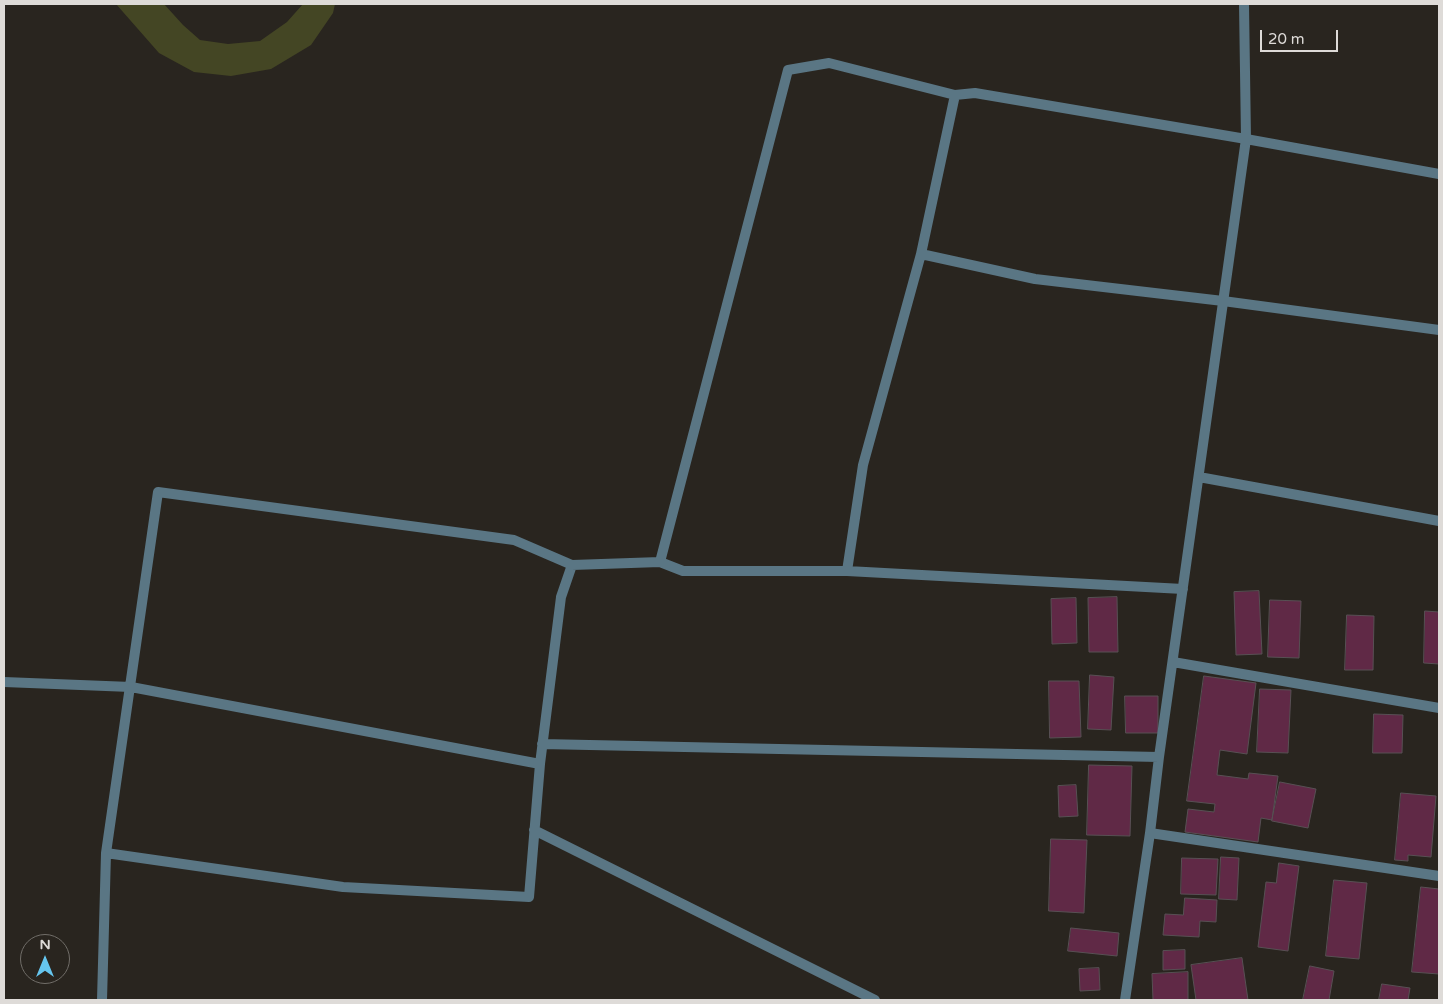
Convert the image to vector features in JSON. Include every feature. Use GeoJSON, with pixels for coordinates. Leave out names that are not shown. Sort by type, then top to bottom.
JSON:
{"type":"FeatureCollection","features":[{"type":"Feature","properties":{"kind":"street"},"geometry":{"type":"LineString","coordinates":[[1126,1000],[1246,139],[1244,4]]}},
{"type":"Feature","properties":{"kind":"street"},"geometry":{"type":"LineString","coordinates":[[660,562],[788,70],[829,64],[955,95],[975,93],[1439,174]]}},
{"type":"Feature","properties":{"kind":"street"},"geometry":{"type":"LineString","coordinates":[[847,572],[863,465],[921,254],[955,95]]}},
{"type":"Feature","properties":{"kind":"street"},"geometry":{"type":"LineString","coordinates":[[921,254],[1035,279],[1223,301],[1439,330]]}},
{"type":"Feature","properties":{"kind":"street"},"geometry":{"type":"LineString","coordinates":[[1199,477],[1439,521]]}},
{"type":"Feature","properties":{"kind":"street"},"geometry":{"type":"LineString","coordinates":[[102,1000],[106,853],[158,492],[514,540],[572,565],[660,562],[684,572],[847,572],[1183,590]]}},
{"type":"Feature","properties":{"kind":"street"},"geometry":{"type":"LineString","coordinates":[[106,853],[343,887],[529,897],[542,744],[561,597],[572,565]]}},
{"type":"Feature","properties":{"kind":"street"},"geometry":{"type":"LineString","coordinates":[[1173,662],[1439,708]]}},
{"type":"Feature","properties":{"kind":"street"},"geometry":{"type":"LineString","coordinates":[[4,682],[131,687],[540,764]]}},
{"type":"Feature","properties":{"kind":"street"},"geometry":{"type":"LineString","coordinates":[[542,744],[1159,757]]}},
{"type":"Feature","properties":{"kind":"street"},"geometry":{"type":"LineString","coordinates":[[534,830],[875,1000]]}},
{"type":"Feature","properties":{"kind":"street"},"geometry":{"type":"LineString","coordinates":[[1150,833],[1439,876]]}},
{"type":"Feature","properties":{"kind":"green space"},"geometry":{"type":"Polygon","coordinates":[[[116,4],[164,4],[200,40],[228,44],[260,41],[287,22],[303,4],[335,4],[333,13],[311,45],[271,69],[231,76],[194,72],[159,53],[116,4]]]}},
{"type":"Feature","properties":{"kind":"building"},"geometry":{"type":"Polygon","coordinates":[[[1259,591],[1262,654],[1236,655],[1234,592],[1259,591]]]}},
{"type":"Feature","properties":{"kind":"building"},"geometry":{"type":"Polygon","coordinates":[[[1117,597],[1118,652],[1089,652],[1088,598],[1117,597]]]}},
{"type":"Feature","properties":{"kind":"building"},"geometry":{"type":"Polygon","coordinates":[[[1076,598],[1077,643],[1052,644],[1051,599],[1076,598]]]}},
{"type":"Feature","properties":{"kind":"building"},"geometry":{"type":"Polygon","coordinates":[[[1270,600],[1301,601],[1299,658],[1268,657],[1270,600]]]}},
{"type":"Feature","properties":{"kind":"building"},"geometry":{"type":"Polygon","coordinates":[[[1425,611],[1439,612],[1439,664],[1424,663],[1425,611]]]}},
{"type":"Feature","properties":{"kind":"building"},"geometry":{"type":"Polygon","coordinates":[[[1347,615],[1374,616],[1373,670],[1345,670],[1347,615]]]}},
{"type":"Feature","properties":{"kind":"building"},"geometry":{"type":"Polygon","coordinates":[[[1090,675],[1114,677],[1111,730],[1088,729],[1090,675]]]}},
{"type":"Feature","properties":{"kind":"building"},"geometry":{"type":"Polygon","coordinates":[[[1204,676],[1256,683],[1247,754],[1220,750],[1217,775],[1248,779],[1249,773],[1278,776],[1272,820],[1261,818],[1258,842],[1185,832],[1188,809],[1214,812],[1215,804],[1187,801],[1204,676]]]}},
{"type":"Feature","properties":{"kind":"building"},"geometry":{"type":"Polygon","coordinates":[[[1049,681],[1079,681],[1081,737],[1050,738],[1049,681]]]}},
{"type":"Feature","properties":{"kind":"building"},"geometry":{"type":"Polygon","coordinates":[[[1260,689],[1291,690],[1288,753],[1257,752],[1260,689]]]}},
{"type":"Feature","properties":{"kind":"building"},"geometry":{"type":"Polygon","coordinates":[[[1125,696],[1158,696],[1158,733],[1126,733],[1125,696]]]}},
{"type":"Feature","properties":{"kind":"building"},"geometry":{"type":"Polygon","coordinates":[[[1374,714],[1403,715],[1402,753],[1373,753],[1374,714]]]}},
{"type":"Feature","properties":{"kind":"building"},"geometry":{"type":"Polygon","coordinates":[[[1089,765],[1132,766],[1130,836],[1087,835],[1089,765]]]}},
{"type":"Feature","properties":{"kind":"building"},"geometry":{"type":"Polygon","coordinates":[[[1280,782],[1316,789],[1308,828],[1272,821],[1280,782]]]}},
{"type":"Feature","properties":{"kind":"building"},"geometry":{"type":"Polygon","coordinates":[[[1076,785],[1078,816],[1059,817],[1058,786],[1076,785]]]}},
{"type":"Feature","properties":{"kind":"building"},"geometry":{"type":"Polygon","coordinates":[[[1401,793],[1436,796],[1431,857],[1408,855],[1408,861],[1395,860],[1401,793]]]}},
{"type":"Feature","properties":{"kind":"building"},"geometry":{"type":"Polygon","coordinates":[[[1051,839],[1087,840],[1084,913],[1049,911],[1051,839]]]}},
{"type":"Feature","properties":{"kind":"building"},"geometry":{"type":"Polygon","coordinates":[[[1221,857],[1239,858],[1237,900],[1219,899],[1221,857]]]}},
{"type":"Feature","properties":{"kind":"building"},"geometry":{"type":"Polygon","coordinates":[[[1182,858],[1218,859],[1216,895],[1181,894],[1182,858]]]}},
{"type":"Feature","properties":{"kind":"building"},"geometry":{"type":"Polygon","coordinates":[[[1279,863],[1299,866],[1288,951],[1258,947],[1266,882],[1276,883],[1279,863]]]}},
{"type":"Feature","properties":{"kind":"building"},"geometry":{"type":"Polygon","coordinates":[[[1334,880],[1367,883],[1359,959],[1326,956],[1334,880]]]}},
{"type":"Feature","properties":{"kind":"building"},"geometry":{"type":"Polygon","coordinates":[[[1421,887],[1439,889],[1439,974],[1412,972],[1421,887]]]}},
{"type":"Feature","properties":{"kind":"building"},"geometry":{"type":"Polygon","coordinates":[[[1185,898],[1217,900],[1216,922],[1200,921],[1199,937],[1163,935],[1165,914],[1183,915],[1185,898]]]}},
{"type":"Feature","properties":{"kind":"building"},"geometry":{"type":"Polygon","coordinates":[[[1071,928],[1119,933],[1117,956],[1068,951],[1071,928]]]}},
{"type":"Feature","properties":{"kind":"building"},"geometry":{"type":"Polygon","coordinates":[[[1185,950],[1185,969],[1163,970],[1163,951],[1185,950]]]}},
{"type":"Feature","properties":{"kind":"building"},"geometry":{"type":"Polygon","coordinates":[[[1242,958],[1248,1000],[1196,1000],[1191,965],[1242,958]]]}},
{"type":"Feature","properties":{"kind":"building"},"geometry":{"type":"Polygon","coordinates":[[[1310,966],[1334,971],[1329,1000],[1303,1000],[1310,966]]]}},
{"type":"Feature","properties":{"kind":"building"},"geometry":{"type":"Polygon","coordinates":[[[1099,968],[1100,990],[1080,991],[1079,969],[1099,968]]]}},
{"type":"Feature","properties":{"kind":"building"},"geometry":{"type":"Polygon","coordinates":[[[1188,972],[1188,1000],[1153,1000],[1152,974],[1188,972]]]}},
{"type":"Feature","properties":{"kind":"building"},"geometry":{"type":"Polygon","coordinates":[[[1382,984],[1410,988],[1408,1000],[1379,1000],[1382,984]]]}}]}
